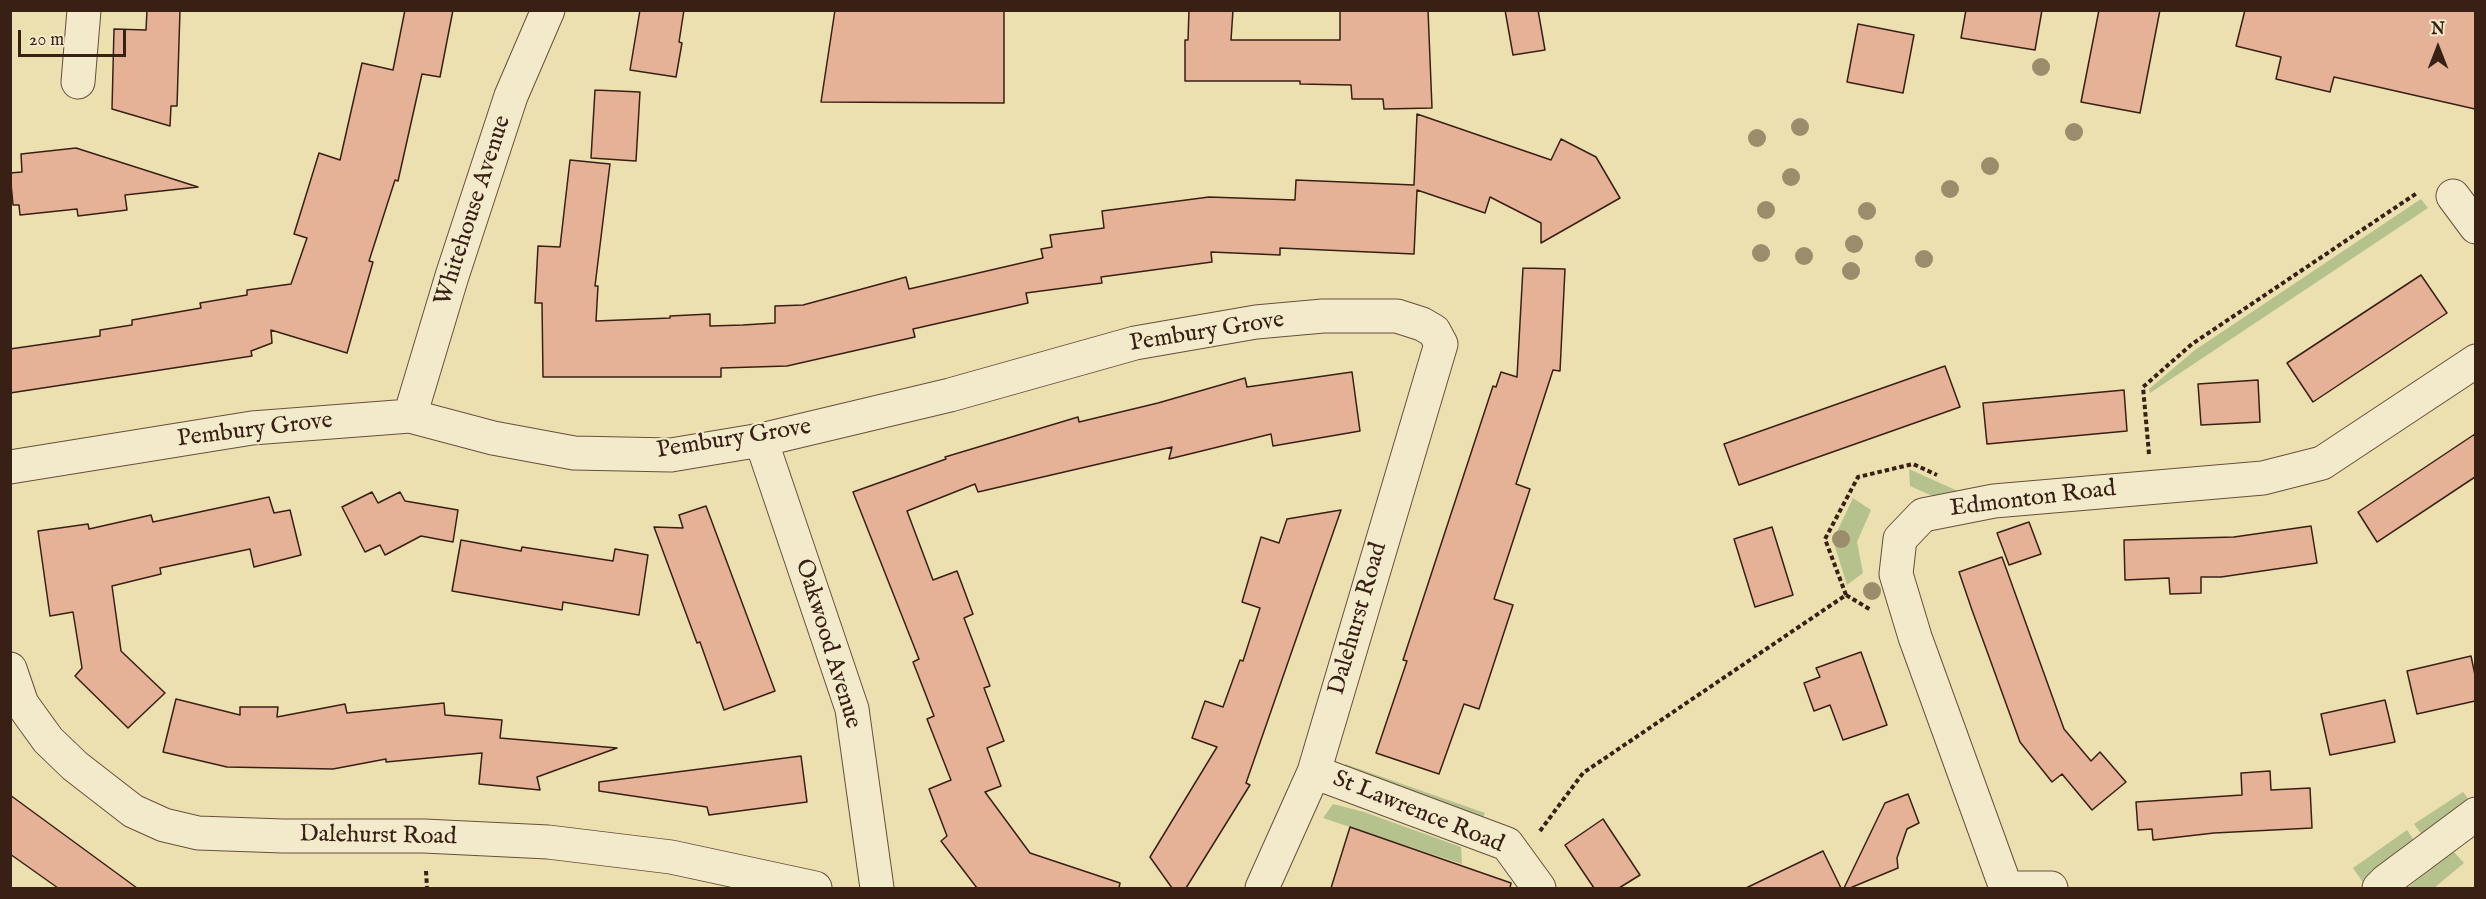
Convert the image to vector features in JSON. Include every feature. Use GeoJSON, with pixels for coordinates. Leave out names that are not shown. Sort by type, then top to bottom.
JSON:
{"type":"FeatureCollection","features":[{"type":"Feature","properties":{"kind":"street"},"geometry":{"type":"LineString","coordinates":[[78,82],[84,10]]}},
{"type":"Feature","properties":{"kind":"street","name":"Whitehouse Avenue"},"geometry":{"type":"LineString","coordinates":[[410,416],[452,276],[511,96],[548,10]]}},
{"type":"Feature","properties":{"kind":"street"},"geometry":{"type":"LineString","coordinates":[[2439,193],[2475,227]]}},
{"type":"Feature","properties":{"kind":"street","name":"Pembury Grove"},"geometry":{"type":"LineString","coordinates":[[10,467],[252,428],[410,416],[493,438],[574,453],[671,455],[761,440],[950,395],[1135,343],[1256,322],[1323,316],[1397,316],[1422,324],[1434,331],[1441,344]]}},
{"type":"Feature","properties":{"kind":"street","name":"Dalehurst Road"},"geometry":{"type":"LineString","coordinates":[[1262,888],[1314,772],[1441,344]]}},
{"type":"Feature","properties":{"kind":"street","name":"Edmonton Road"},"geometry":{"type":"LineString","coordinates":[[2005,888],[1915,637],[1896,574],[1900,538],[1923,515],[1994,501],[2263,478],[2322,463],[2475,361]]}},
{"type":"Feature","properties":{"kind":"street","name":"Oakwood Avenue"},"geometry":{"type":"LineString","coordinates":[[761,440],[852,709],[877,888]]}},
{"type":"Feature","properties":{"kind":"street","name":"Dalehurst Road"},"geometry":{"type":"LineString","coordinates":[[10,669],[22,704],[48,740],[75,766],[133,811],[164,825],[198,833],[284,836],[424,836],[548,842],[670,857],[815,888]]}},
{"type":"Feature","properties":{"kind":"street","name":"St Lawrence Road"},"geometry":{"type":"LineString","coordinates":[[1314,772],[1507,844],[1539,888]]}},
{"type":"Feature","properties":{"kind":"street"},"geometry":{"type":"LineString","coordinates":[[2379,888],[2475,814]]}},
{"type":"Feature","properties":{"kind":"street"},"geometry":{"type":"LineString","coordinates":[[2005,888],[2051,888]]}},
{"type":"Feature","properties":{"kind":"path"},"geometry":{"type":"LineString","coordinates":[[2152,486],[2143,387],[2192,344],[2416,194],[2439,193]]}},
{"type":"Feature","properties":{"kind":"path"},"geometry":{"type":"LineString","coordinates":[[1517,857],[1539,833],[1583,773],[1846,595],[1915,637]]}},
{"type":"Feature","properties":{"kind":"green space"},"geometry":{"type":"Polygon","coordinates":[[[2421,199],[2428,208],[2150,393],[2149,389],[2195,350],[2421,199]]]}},
{"type":"Feature","properties":{"kind":"green space"},"geometry":{"type":"Polygon","coordinates":[[[1909,469],[1960,492],[1935,497],[1910,486],[1909,469]]]}},
{"type":"Feature","properties":{"kind":"green space"},"geometry":{"type":"Polygon","coordinates":[[[1853,498],[1871,510],[1857,542],[1863,573],[1847,585],[1833,540],[1853,498]]]}},
{"type":"Feature","properties":{"kind":"green space"},"geometry":{"type":"Polygon","coordinates":[[[1345,764],[1485,813],[1482,819],[1351,771],[1345,764]]]}},
{"type":"Feature","properties":{"kind":"green space"},"geometry":{"type":"Polygon","coordinates":[[[2463,792],[2470,801],[2423,836],[2414,824],[2463,792]]]}},
{"type":"Feature","properties":{"kind":"green space"},"geometry":{"type":"Polygon","coordinates":[[[1333,804],[1364,812],[1461,847],[1462,864],[1323,818],[1333,804]]]}},
{"type":"Feature","properties":{"kind":"green space"},"geometry":{"type":"Polygon","coordinates":[[[2407,830],[2415,842],[2364,884],[2353,868],[2407,830]]]}},
{"type":"Feature","properties":{"kind":"green space"},"geometry":{"type":"Polygon","coordinates":[[[2453,851],[2464,863],[2434,888],[2407,888],[2453,851]]]}},
{"type":"Feature","properties":{"kind":"building"},"geometry":{"type":"Polygon","coordinates":[[[147,10],[180,10],[177,106],[171,106],[170,126],[112,109],[114,29],[146,30],[147,10]]]}},
{"type":"Feature","properties":{"kind":"building"},"geometry":{"type":"Polygon","coordinates":[[[405,10],[453,10],[440,77],[422,74],[398,181],[395,180],[369,261],[373,262],[347,353],[271,330],[272,343],[251,351],[252,356],[10,393],[10,349],[100,336],[100,330],[132,325],[132,320],[201,308],[200,303],[247,295],[247,290],[291,284],[307,238],[294,234],[319,153],[340,160],[362,63],[393,70],[405,10]]]}},
{"type":"Feature","properties":{"kind":"building"},"geometry":{"type":"Polygon","coordinates":[[[640,10],[684,10],[679,42],[682,43],[676,77],[630,70],[640,10]]]}},
{"type":"Feature","properties":{"kind":"building"},"geometry":{"type":"Polygon","coordinates":[[[835,10],[1004,10],[1004,103],[821,102],[835,10]]]}},
{"type":"Feature","properties":{"kind":"building"},"geometry":{"type":"Polygon","coordinates":[[[1189,10],[1233,10],[1231,40],[1340,40],[1340,10],[1428,10],[1432,108],[1384,109],[1383,99],[1352,99],[1351,85],[1300,84],[1300,81],[1185,81],[1185,40],[1188,40],[1189,10]]]}},
{"type":"Feature","properties":{"kind":"building"},"geometry":{"type":"Polygon","coordinates":[[[1505,10],[1538,10],[1545,50],[1513,55],[1505,10]]]}},
{"type":"Feature","properties":{"kind":"building"},"geometry":{"type":"Polygon","coordinates":[[[1966,10],[2042,10],[2035,50],[1961,38],[1966,10]]]}},
{"type":"Feature","properties":{"kind":"building"},"geometry":{"type":"Polygon","coordinates":[[[2099,10],[2160,10],[2140,113],[2081,102],[2099,10]]]}},
{"type":"Feature","properties":{"kind":"building"},"geometry":{"type":"Polygon","coordinates":[[[2245,10],[2475,10],[2475,109],[2334,77],[2330,92],[2276,79],[2281,57],[2236,46],[2245,10]]]}},
{"type":"Feature","properties":{"kind":"building"},"geometry":{"type":"Polygon","coordinates":[[[1858,24],[1914,35],[1903,93],[1847,82],[1858,24]]]}},
{"type":"Feature","properties":{"kind":"building"},"geometry":{"type":"Polygon","coordinates":[[[595,90],[640,92],[636,161],[591,158],[595,90]]]}},
{"type":"Feature","properties":{"kind":"building"},"geometry":{"type":"Polygon","coordinates":[[[1417,114],[1551,160],[1561,139],[1596,157],[1620,198],[1541,243],[1541,223],[1490,197],[1485,213],[1417,190],[1414,254],[1280,248],[1280,255],[1211,252],[1212,262],[1101,277],[1102,283],[1026,293],[1028,303],[913,329],[915,337],[787,366],[721,368],[721,377],[543,377],[542,303],[535,303],[538,246],[560,247],[570,160],[610,164],[595,286],[598,286],[596,321],[710,314],[710,326],[743,325],[775,323],[775,306],[803,305],[906,277],[909,289],[1043,258],[1041,249],[1052,247],[1050,235],[1104,228],[1102,211],[1209,197],[1295,200],[1296,180],[1414,185],[1417,114]]]}},
{"type":"Feature","properties":{"kind":"building"},"geometry":{"type":"Polygon","coordinates":[[[76,148],[198,187],[125,195],[127,210],[78,216],[77,209],[20,215],[19,205],[13,205],[10,173],[22,172],[21,154],[76,148]]]}},
{"type":"Feature","properties":{"kind":"building"},"geometry":{"type":"Polygon","coordinates":[[[1523,268],[1565,269],[1560,371],[1553,370],[1516,484],[1530,489],[1494,599],[1513,605],[1479,709],[1464,704],[1439,774],[1376,753],[1407,661],[1403,660],[1493,386],[1496,387],[1501,372],[1517,377],[1523,268]]]}},
{"type":"Feature","properties":{"kind":"building"},"geometry":{"type":"Polygon","coordinates":[[[2421,275],[2447,313],[2313,402],[2287,363],[2421,275]]]}},
{"type":"Feature","properties":{"kind":"building"},"geometry":{"type":"Polygon","coordinates":[[[1945,366],[1960,407],[1739,485],[1724,444],[1945,366]]]}},
{"type":"Feature","properties":{"kind":"building"},"geometry":{"type":"Polygon","coordinates":[[[1352,372],[1360,431],[1273,446],[1271,434],[1169,459],[1172,447],[978,492],[975,484],[907,511],[933,580],[957,571],[973,614],[964,618],[990,686],[984,688],[1004,741],[987,748],[1001,786],[985,792],[1030,853],[1120,883],[1119,888],[977,888],[941,841],[947,836],[929,789],[951,780],[927,719],[934,716],[913,662],[919,659],[853,492],[946,459],[945,457],[1078,417],[1079,422],[1158,403],[1245,378],[1247,387],[1352,372]]]}},
{"type":"Feature","properties":{"kind":"building"},"geometry":{"type":"Polygon","coordinates":[[[2258,380],[2260,422],[2201,425],[2198,384],[2258,380]]]}},
{"type":"Feature","properties":{"kind":"building"},"geometry":{"type":"Polygon","coordinates":[[[2124,390],[2127,431],[1987,444],[1983,403],[2124,390]]]}},
{"type":"Feature","properties":{"kind":"building"},"geometry":{"type":"Polygon","coordinates":[[[2475,434],[2475,477],[2377,542],[2358,512],[2475,434]]]}},
{"type":"Feature","properties":{"kind":"building"},"geometry":{"type":"Polygon","coordinates":[[[372,492],[378,503],[400,492],[405,501],[458,510],[453,542],[421,536],[385,555],[380,545],[365,552],[342,507],[372,492]]]}},
{"type":"Feature","properties":{"kind":"building"},"geometry":{"type":"Polygon","coordinates":[[[269,497],[274,513],[290,510],[301,555],[254,567],[250,549],[160,568],[161,574],[112,586],[121,651],[165,693],[128,728],[75,676],[82,668],[73,612],[50,616],[38,531],[88,524],[89,529],[151,515],[153,522],[269,497]]]}},
{"type":"Feature","properties":{"kind":"building"},"geometry":{"type":"Polygon","coordinates":[[[706,506],[775,691],[724,710],[700,642],[697,643],[654,527],[683,528],[679,515],[706,506]]]}},
{"type":"Feature","properties":{"kind":"building"},"geometry":{"type":"Polygon","coordinates":[[[1341,510],[1246,783],[1250,785],[1186,888],[1172,888],[1150,857],[1217,747],[1192,738],[1205,701],[1223,707],[1240,660],[1243,661],[1260,608],[1242,602],[1261,537],[1279,543],[1287,519],[1341,510]]]}},
{"type":"Feature","properties":{"kind":"building"},"geometry":{"type":"Polygon","coordinates":[[[2029,522],[2041,554],[2009,565],[1997,533],[2029,522]]]}},
{"type":"Feature","properties":{"kind":"building"},"geometry":{"type":"Polygon","coordinates":[[[2311,526],[2317,563],[2221,577],[2201,577],[2201,593],[2170,594],[2169,578],[2125,580],[2124,540],[2234,537],[2311,526]]]}},
{"type":"Feature","properties":{"kind":"building"},"geometry":{"type":"Polygon","coordinates":[[[1772,527],[1793,595],[1755,607],[1734,539],[1772,527]]]}},
{"type":"Feature","properties":{"kind":"building"},"geometry":{"type":"Polygon","coordinates":[[[461,540],[521,551],[522,547],[613,561],[615,549],[648,555],[639,615],[563,602],[562,610],[452,591],[461,540]]]}},
{"type":"Feature","properties":{"kind":"building"},"geometry":{"type":"Polygon","coordinates":[[[2002,557],[2064,729],[2091,761],[2100,752],[2126,782],[2092,810],[2062,774],[2052,782],[2020,742],[1972,610],[1959,572],[2002,557]]]}},
{"type":"Feature","properties":{"kind":"building"},"geometry":{"type":"Polygon","coordinates":[[[1861,652],[1887,725],[1843,740],[1830,705],[1814,711],[1804,683],[1820,677],[1816,668],[1861,652]]]}},
{"type":"Feature","properties":{"kind":"building"},"geometry":{"type":"Polygon","coordinates":[[[2471,656],[2475,675],[2475,701],[2417,714],[2407,671],[2471,656]]]}},
{"type":"Feature","properties":{"kind":"building"},"geometry":{"type":"Polygon","coordinates":[[[176,699],[240,715],[240,707],[278,707],[277,717],[345,704],[347,713],[444,703],[445,715],[502,720],[500,738],[617,748],[537,777],[540,790],[479,784],[482,753],[386,762],[386,759],[333,769],[227,767],[163,752],[176,699]]]}},
{"type":"Feature","properties":{"kind":"building"},"geometry":{"type":"Polygon","coordinates":[[[2385,700],[2395,742],[2330,755],[2321,714],[2385,700]]]}},
{"type":"Feature","properties":{"kind":"building"},"geometry":{"type":"Polygon","coordinates":[[[801,756],[807,802],[709,815],[707,807],[599,791],[599,782],[801,756]]]}},
{"type":"Feature","properties":{"kind":"building"},"geometry":{"type":"Polygon","coordinates":[[[2270,771],[2271,790],[2310,788],[2312,828],[2214,833],[2153,840],[2152,829],[2138,830],[2136,802],[2242,795],[2241,773],[2270,771]]]}},
{"type":"Feature","properties":{"kind":"building"},"geometry":{"type":"Polygon","coordinates":[[[1908,794],[1919,823],[1907,829],[1897,858],[1898,868],[1850,888],[1844,888],[1885,803],[1908,794]]]}},
{"type":"Feature","properties":{"kind":"building"},"geometry":{"type":"Polygon","coordinates":[[[10,795],[137,888],[58,888],[10,854],[10,795]]]}},
{"type":"Feature","properties":{"kind":"building"},"geometry":{"type":"Polygon","coordinates":[[[1603,819],[1640,875],[1619,888],[1594,888],[1565,845],[1603,819]]]}},
{"type":"Feature","properties":{"kind":"building"},"geometry":{"type":"Polygon","coordinates":[[[1350,827],[1511,883],[1510,888],[1331,888],[1350,827]]]}},
{"type":"Feature","properties":{"kind":"building"},"geometry":{"type":"Polygon","coordinates":[[[1823,851],[1841,888],[1746,888],[1823,851]]]}}]}
